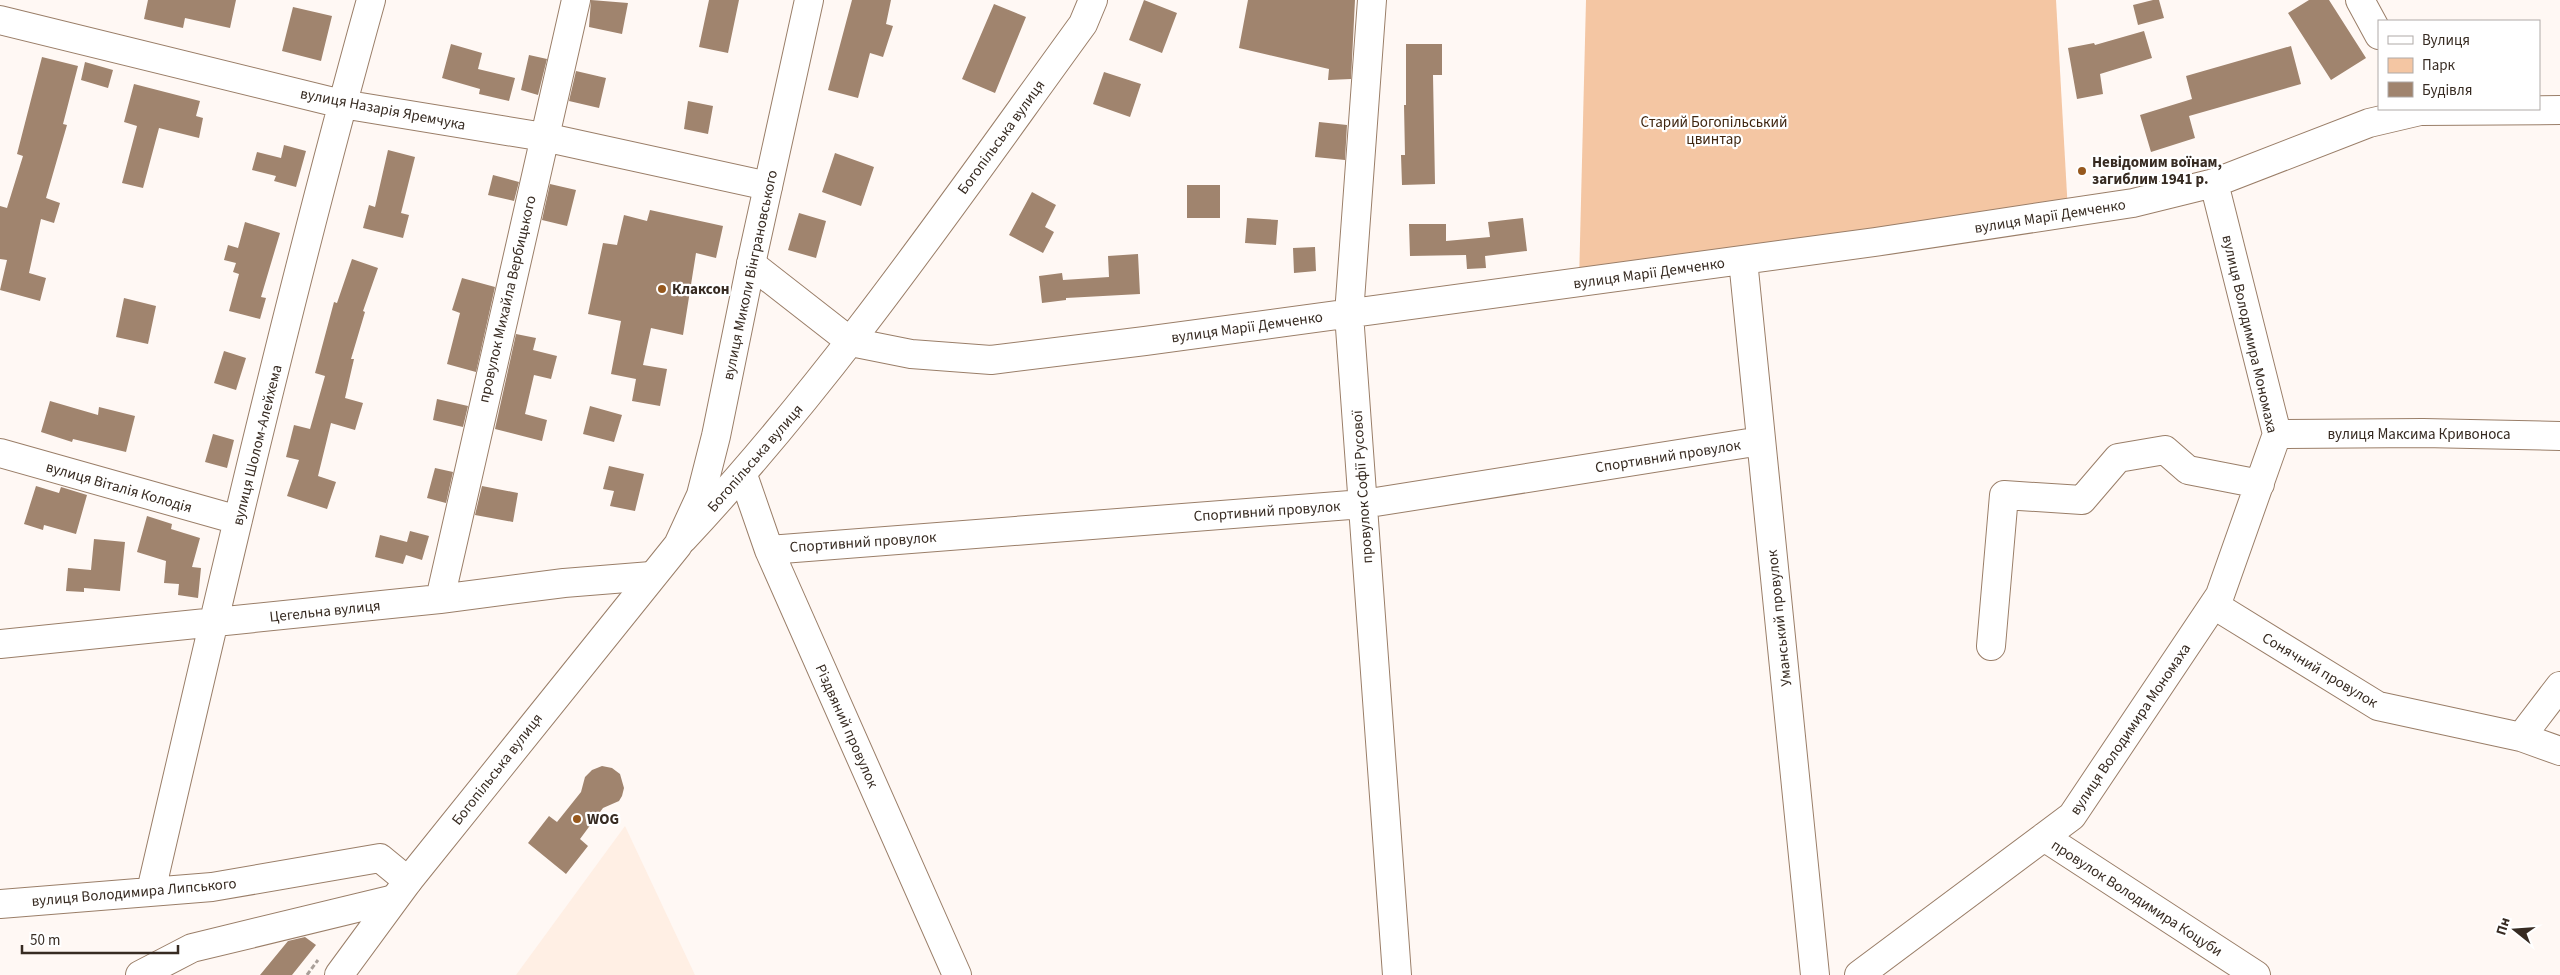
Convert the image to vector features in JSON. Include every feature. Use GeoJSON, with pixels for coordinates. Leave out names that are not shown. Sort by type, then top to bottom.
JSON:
{"type":"FeatureCollection","features":[{"type":"Feature","properties":{"kind":"street","name":"вулиця Шолом-Алейхема"},"geometry":{"type":"LineString","coordinates":[[151,892],[238,520],[342,104],[371,0]]}},
{"type":"Feature","properties":{"kind":"street","name":"провулок Михайла Вербицького"},"geometry":{"type":"LineString","coordinates":[[440,599],[576,0]]}},
{"type":"Feature","properties":{"kind":"street","name":"вулиця Миколи Вінграновського"},"geometry":{"type":"LineString","coordinates":[[678,545],[701,495],[716,436],[750,264],[809,0]]}},
{"type":"Feature","properties":{"kind":"street","name":"Богопільська вулиця"},"geometry":{"type":"LineString","coordinates":[[339,975],[401,890],[651,576],[743,475],[851,342],[1083,24],[1093,0]]}},
{"type":"Feature","properties":{"kind":"street","name":"провулок Софії Русової"},"geometry":{"type":"LineString","coordinates":[[1372,0],[1349,314],[1397,975]]}},
{"type":"Feature","properties":{"kind":"street"},"geometry":{"type":"LineString","coordinates":[[2366,2],[2378,32]]}},
{"type":"Feature","properties":{"kind":"street","name":"вулиця Назарія Яремчука"},"geometry":{"type":"LineString","coordinates":[[2,16],[342,104],[544,137],[768,186]]}},
{"type":"Feature","properties":{"kind":"street","name":"вулиця Марії Демченко"},"geometry":{"type":"LineString","coordinates":[[750,264],[851,342],[911,354],[990,360],[1349,314],[1743,260],[2133,203],[2214,183],[2369,123],[2420,110],[2560,110]]}},
{"type":"Feature","properties":{"kind":"street","name":"вулиця Володимира Мономаха"},"geometry":{"type":"LineString","coordinates":[[1859,975],[2072,816],[2220,595],[2278,434],[2214,183]]}},
{"type":"Feature","properties":{"kind":"street","name":"Уманський провулок"},"geometry":{"type":"LineString","coordinates":[[1743,260],[1815,975]]}},
{"type":"Feature","properties":{"kind":"street","name":"вулиця Максима Кривоноса"},"geometry":{"type":"LineString","coordinates":[[2278,434],[2424,433],[2560,436]]}},
{"type":"Feature","properties":{"kind":"street","name":"Спортивний провулок"},"geometry":{"type":"LineString","coordinates":[[768,550],[1363,504],[1761,441]]}},
{"type":"Feature","properties":{"kind":"street"},"geometry":{"type":"LineString","coordinates":[[1991,646],[2004,495],[2082,500],[2118,458],[2165,450],[2188,470],[2260,484]]}},
{"type":"Feature","properties":{"kind":"street","name":"вулиця Віталія Колодія"},"geometry":{"type":"LineString","coordinates":[[0,453],[238,520]]}},
{"type":"Feature","properties":{"kind":"street","name":"Різдвяний провулок"},"geometry":{"type":"LineString","coordinates":[[743,475],[768,550],[957,975]]}},
{"type":"Feature","properties":{"kind":"street","name":"Цегельна вулиця"},"geometry":{"type":"LineString","coordinates":[[0,644],[440,599],[564,583],[651,576]]}},
{"type":"Feature","properties":{"kind":"street","name":"Сонячний провулок"},"geometry":{"type":"LineString","coordinates":[[2214,605],[2378,706],[2521,737],[2560,751]]}},
{"type":"Feature","properties":{"kind":"street"},"geometry":{"type":"LineString","coordinates":[[2521,737],[2560,686]]}},
{"type":"Feature","properties":{"kind":"street","name":"провулок Володимира Коцуби"},"geometry":{"type":"LineString","coordinates":[[2044,836],[2256,975]]}},
{"type":"Feature","properties":{"kind":"street","name":"вулиця Володимира Липського"},"geometry":{"type":"LineString","coordinates":[[0,904],[212,887],[380,858],[401,890]]}},
{"type":"Feature","properties":{"kind":"street"},"geometry":{"type":"LineString","coordinates":[[140,975],[192,948],[401,890]]}},
{"type":"Feature","properties":{"kind":"shaded area"},"geometry":{"type":"Polygon","coordinates":[[[625,826],[695,975],[516,975],[625,826]]]}},
{"type":"Feature","properties":{"kind":"green space","name":"Старий Богопільський цвинтар"},"geometry":{"type":"Polygon","coordinates":[[[1586,0],[2056,0],[2068,212],[1579,282],[1586,0]]]}},
{"type":"Feature","properties":{"kind":"building"},"geometry":{"type":"Polygon","coordinates":[[[148,0],[236,0],[230,28],[185,18],[183,28],[144,19],[148,0]]]}},
{"type":"Feature","properties":{"kind":"building"},"geometry":{"type":"Polygon","coordinates":[[[591,0],[628,3],[622,34],[589,27],[591,0]]]}},
{"type":"Feature","properties":{"kind":"building"},"geometry":{"type":"Polygon","coordinates":[[[709,0],[739,0],[728,53],[699,47],[709,0]]]}},
{"type":"Feature","properties":{"kind":"building"},"geometry":{"type":"Polygon","coordinates":[[[852,0],[891,0],[886,24],[893,26],[883,57],[870,53],[858,98],[828,90],[852,0]]]}},
{"type":"Feature","properties":{"kind":"building"},"geometry":{"type":"Polygon","coordinates":[[[1144,0],[1177,13],[1162,53],[1129,40],[1144,0]]]}},
{"type":"Feature","properties":{"kind":"building"},"geometry":{"type":"Polygon","coordinates":[[[1248,0],[1355,0],[1351,79],[1328,80],[1329,69],[1239,48],[1248,0]]]}},
{"type":"Feature","properties":{"kind":"building"},"geometry":{"type":"Polygon","coordinates":[[[2159,0],[2164,18],[2138,25],[2133,5],[2159,0]]]}},
{"type":"Feature","properties":{"kind":"building"},"geometry":{"type":"Polygon","coordinates":[[[2309,0],[2329,0],[2366,58],[2331,80],[2288,13],[2309,0]]]}},
{"type":"Feature","properties":{"kind":"building"},"geometry":{"type":"Polygon","coordinates":[[[994,4],[1026,17],[995,93],[962,79],[994,4]]]}},
{"type":"Feature","properties":{"kind":"building"},"geometry":{"type":"Polygon","coordinates":[[[293,7],[332,16],[321,61],[282,51],[293,7]]]}},
{"type":"Feature","properties":{"kind":"building"},"geometry":{"type":"Polygon","coordinates":[[[2144,31],[2152,58],[2100,74],[2103,94],[2077,99],[2068,48],[2094,43],[2095,45],[2144,31]]]}},
{"type":"Feature","properties":{"kind":"building"},"geometry":{"type":"Polygon","coordinates":[[[451,44],[482,53],[478,69],[515,78],[509,101],[479,94],[480,89],[442,78],[451,44]]]}},
{"type":"Feature","properties":{"kind":"building"},"geometry":{"type":"Polygon","coordinates":[[[1406,44],[1442,44],[1442,75],[1433,75],[1435,184],[1402,185],[1401,155],[1405,155],[1406,44]]]}},
{"type":"Feature","properties":{"kind":"building"},"geometry":{"type":"Polygon","coordinates":[[[2291,46],[2301,84],[2189,116],[2195,138],[2151,152],[2140,115],[2192,99],[2186,76],[2291,46]]]}},
{"type":"Feature","properties":{"kind":"building"},"geometry":{"type":"Polygon","coordinates":[[[529,55],[547,59],[538,95],[521,90],[529,55]]]}},
{"type":"Feature","properties":{"kind":"building"},"geometry":{"type":"Polygon","coordinates":[[[42,57],[78,66],[63,124],[67,125],[46,198],[60,203],[54,223],[41,219],[29,273],[46,278],[40,301],[0,290],[7,260],[0,259],[0,206],[7,208],[23,156],[17,154],[42,57]]]}},
{"type":"Feature","properties":{"kind":"building"},"geometry":{"type":"Polygon","coordinates":[[[85,62],[113,70],[108,88],[81,80],[85,62]]]}},
{"type":"Feature","properties":{"kind":"building"},"geometry":{"type":"Polygon","coordinates":[[[576,71],[606,78],[599,108],[569,101],[576,71]]]}},
{"type":"Feature","properties":{"kind":"building"},"geometry":{"type":"Polygon","coordinates":[[[1104,72],[1141,84],[1130,117],[1093,104],[1104,72]]]}},
{"type":"Feature","properties":{"kind":"building"},"geometry":{"type":"Polygon","coordinates":[[[134,84],[200,101],[196,116],[203,118],[199,138],[159,128],[143,188],[122,183],[137,126],[124,122],[134,84]]]}},
{"type":"Feature","properties":{"kind":"building"},"geometry":{"type":"Polygon","coordinates":[[[688,101],[713,106],[708,134],[684,129],[688,101]]]}},
{"type":"Feature","properties":{"kind":"building"},"geometry":{"type":"Polygon","coordinates":[[[1319,122],[1347,125],[1345,160],[1315,157],[1319,122]]]}},
{"type":"Feature","properties":{"kind":"building"},"geometry":{"type":"Polygon","coordinates":[[[284,145],[306,151],[296,187],[274,181],[276,176],[252,170],[257,152],[281,158],[284,145]]]}},
{"type":"Feature","properties":{"kind":"building"},"geometry":{"type":"Polygon","coordinates":[[[388,150],[415,157],[401,213],[409,215],[403,238],[363,228],[369,205],[375,207],[388,150]]]}},
{"type":"Feature","properties":{"kind":"building"},"geometry":{"type":"Polygon","coordinates":[[[835,153],[874,167],[861,206],[822,192],[835,153]]]}},
{"type":"Feature","properties":{"kind":"building"},"geometry":{"type":"Polygon","coordinates":[[[493,175],[519,182],[514,201],[488,195],[493,175]]]}},
{"type":"Feature","properties":{"kind":"building"},"geometry":{"type":"Polygon","coordinates":[[[550,184],[576,190],[567,226],[542,220],[550,184]]]}},
{"type":"Feature","properties":{"kind":"building"},"geometry":{"type":"Polygon","coordinates":[[[1187,185],[1220,185],[1220,218],[1187,218],[1187,185]]]}},
{"type":"Feature","properties":{"kind":"building"},"geometry":{"type":"Polygon","coordinates":[[[1032,192],[1056,205],[1045,227],[1054,232],[1043,253],[1009,235],[1032,192]]]}},
{"type":"Feature","properties":{"kind":"building"},"geometry":{"type":"Polygon","coordinates":[[[650,210],[723,226],[716,258],[696,253],[683,335],[651,328],[643,365],[667,369],[660,406],[632,401],[636,379],[611,374],[621,321],[588,314],[603,243],[617,245],[624,215],[647,221],[650,210]]]}},
{"type":"Feature","properties":{"kind":"building"},"geometry":{"type":"Polygon","coordinates":[[[799,213],[826,221],[816,258],[788,250],[799,213]]]}},
{"type":"Feature","properties":{"kind":"building"},"geometry":{"type":"Polygon","coordinates":[[[1247,218],[1278,220],[1276,245],[1245,243],[1247,218]]]}},
{"type":"Feature","properties":{"kind":"building"},"geometry":{"type":"Polygon","coordinates":[[[1523,218],[1527,251],[1485,256],[1486,268],[1467,269],[1466,255],[1410,256],[1409,224],[1446,224],[1446,241],[1490,237],[1488,222],[1523,218]]]}},
{"type":"Feature","properties":{"kind":"building"},"geometry":{"type":"Polygon","coordinates":[[[245,222],[280,233],[261,297],[266,298],[260,319],[229,311],[239,274],[233,272],[236,263],[224,260],[228,245],[238,248],[245,222]]]}},
{"type":"Feature","properties":{"kind":"building"},"geometry":{"type":"Polygon","coordinates":[[[1315,247],[1316,271],[1294,273],[1293,248],[1315,247]]]}},
{"type":"Feature","properties":{"kind":"building"},"geometry":{"type":"Polygon","coordinates":[[[1138,254],[1140,294],[1066,298],[1066,300],[1042,303],[1039,276],[1062,273],[1063,280],[1109,277],[1108,256],[1138,254]]]}},
{"type":"Feature","properties":{"kind":"building"},"geometry":{"type":"Polygon","coordinates":[[[352,259],[378,268],[363,311],[365,312],[351,359],[354,359],[345,398],[363,403],[355,430],[331,423],[318,476],[336,482],[327,509],[287,496],[299,460],[286,457],[294,425],[310,429],[325,376],[315,373],[334,302],[337,303],[352,259]]]}},
{"type":"Feature","properties":{"kind":"building"},"geometry":{"type":"Polygon","coordinates":[[[462,278],[495,287],[476,372],[447,364],[460,313],[452,310],[462,278]]]}},
{"type":"Feature","properties":{"kind":"building"},"geometry":{"type":"Polygon","coordinates":[[[124,298],[156,306],[148,344],[116,337],[124,298]]]}},
{"type":"Feature","properties":{"kind":"building"},"geometry":{"type":"Polygon","coordinates":[[[516,334],[536,338],[533,350],[557,356],[551,379],[534,375],[525,414],[547,420],[542,441],[495,429],[516,334]]]}},
{"type":"Feature","properties":{"kind":"building"},"geometry":{"type":"Polygon","coordinates":[[[224,351],[246,358],[236,390],[214,383],[224,351]]]}},
{"type":"Feature","properties":{"kind":"building"},"geometry":{"type":"Polygon","coordinates":[[[437,399],[468,406],[463,427],[433,420],[437,399]]]}},
{"type":"Feature","properties":{"kind":"building"},"geometry":{"type":"Polygon","coordinates":[[[50,401],[98,415],[99,407],[135,416],[126,452],[73,439],[72,442],[41,432],[50,401]]]}},
{"type":"Feature","properties":{"kind":"building"},"geometry":{"type":"Polygon","coordinates":[[[590,406],[622,415],[614,442],[583,434],[590,406]]]}},
{"type":"Feature","properties":{"kind":"building"},"geometry":{"type":"Polygon","coordinates":[[[213,434],[234,440],[227,468],[205,462],[213,434]]]}},
{"type":"Feature","properties":{"kind":"building"},"geometry":{"type":"Polygon","coordinates":[[[609,466],[644,474],[635,511],[610,506],[614,491],[603,489],[609,466]]]}},
{"type":"Feature","properties":{"kind":"building"},"geometry":{"type":"Polygon","coordinates":[[[435,468],[453,472],[446,503],[427,498],[435,468]]]}},
{"type":"Feature","properties":{"kind":"building"},"geometry":{"type":"Polygon","coordinates":[[[36,486],[59,493],[61,487],[87,495],[76,534],[44,525],[43,530],[24,524],[36,486]]]}},
{"type":"Feature","properties":{"kind":"building"},"geometry":{"type":"Polygon","coordinates":[[[482,486],[518,493],[513,522],[475,515],[482,486]]]}},
{"type":"Feature","properties":{"kind":"building"},"geometry":{"type":"Polygon","coordinates":[[[147,516],[172,524],[171,529],[200,538],[192,567],[201,568],[198,598],[178,595],[179,584],[164,583],[166,561],[137,552],[147,516]]]}},
{"type":"Feature","properties":{"kind":"building"},"geometry":{"type":"Polygon","coordinates":[[[410,531],[429,536],[422,560],[406,555],[403,564],[375,557],[380,535],[407,542],[410,531]]]}},
{"type":"Feature","properties":{"kind":"building"},"geometry":{"type":"Polygon","coordinates":[[[94,539],[125,542],[120,591],[84,588],[84,592],[66,591],[68,568],[91,570],[94,539]]]}},
{"type":"Feature","properties":{"kind":"building","name":"WOG"},"geometry":{"type":"Polygon","coordinates":[[[602,766],[612,768],[620,774],[624,788],[622,796],[619,801],[603,808],[580,839],[588,846],[566,874],[528,843],[549,816],[557,822],[581,792],[585,777],[592,770],[602,766]]]}},
{"type":"Feature","properties":{"kind":"building"},"geometry":{"type":"Polygon","coordinates":[[[305,937],[316,945],[292,975],[260,975],[288,941],[305,937]]]}},
{"type":"Feature","properties":{"kind":"place","name":"Невідомим воїнам, загиблим 1941 р."},"geometry":{"type":"Point","coordinates":[2082,171]}},
{"type":"Feature","properties":{"kind":"place","name":"Клаксон"},"geometry":{"type":"Point","coordinates":[662,289]}},
{"type":"Feature","properties":{"kind":"place","name":"WOG"},"geometry":{"type":"Point","coordinates":[577,819]}}]}
